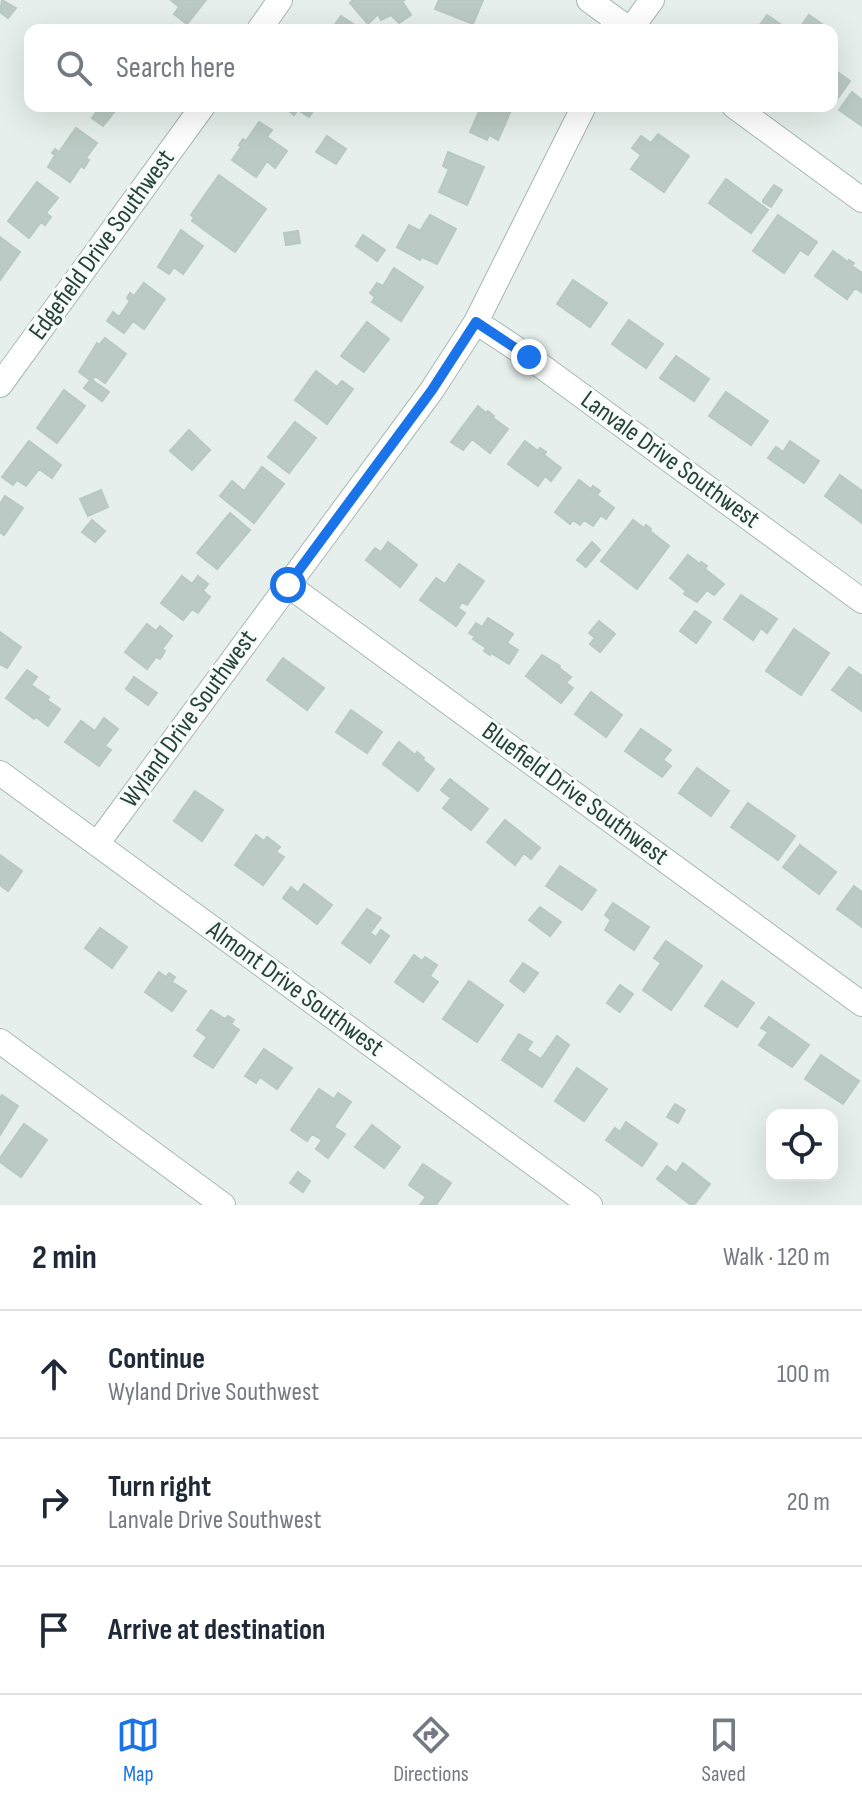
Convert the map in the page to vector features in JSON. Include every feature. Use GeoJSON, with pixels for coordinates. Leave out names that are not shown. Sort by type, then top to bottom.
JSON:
{"type":"FeatureCollection","features":[{"type":"Feature","properties":{"kind":"street"},"geometry":{"type":"LineString","coordinates":[[263,24],[280,0]]}},
{"type":"Feature","properties":{"kind":"street"},"geometry":{"type":"LineString","coordinates":[[589,0],[622,24]]}},
{"type":"Feature","properties":{"kind":"street"},"geometry":{"type":"LineString","coordinates":[[634,24],[652,0]]}},
{"type":"Feature","properties":{"kind":"street","name":"Edgefield Drive Southwest"},"geometry":{"type":"LineString","coordinates":[[0,385],[199,112]]}},
{"type":"Feature","properties":{"kind":"street","name":"Wyland Drive Southwest"},"geometry":{"type":"LineString","coordinates":[[97,844],[432,390],[476,322],[581,112]]}},
{"type":"Feature","properties":{"kind":"street"},"geometry":{"type":"LineString","coordinates":[[742,112],[862,200]]}},
{"type":"Feature","properties":{"kind":"street","name":"Lanvale Drive Southwest"},"geometry":{"type":"LineString","coordinates":[[476,322],[529,357],[862,601]]}},
{"type":"Feature","properties":{"kind":"street","name":"Bluefield Drive Southwest"},"geometry":{"type":"LineString","coordinates":[[288,585],[862,1004]]}},
{"type":"Feature","properties":{"kind":"street","name":"Almont Drive Southwest"},"geometry":{"type":"LineString","coordinates":[[0,773],[590,1205]]}},
{"type":"Feature","properties":{"kind":"street"},"geometry":{"type":"LineString","coordinates":[[0,1041],[211,1202]]}},
{"type":"Feature","properties":{"kind":"building"},"geometry":{"type":"Polygon","coordinates":[[[2,0],[16,8],[8,18],[0,12],[2,0]]]}},
{"type":"Feature","properties":{"kind":"building"},"geometry":{"type":"Polygon","coordinates":[[[171,0],[206,0],[187,24],[174,14],[179,7],[171,0]]]}},
{"type":"Feature","properties":{"kind":"building"},"geometry":{"type":"Polygon","coordinates":[[[353,0],[405,0],[402,1],[411,15],[399,23],[391,15],[381,20],[378,14],[368,24],[350,3],[353,0]]]}},
{"type":"Feature","properties":{"kind":"building"},"geometry":{"type":"Polygon","coordinates":[[[439,0],[483,0],[473,24],[435,9],[439,0]]]}},
{"type":"Feature","properties":{"kind":"building"},"geometry":{"type":"Polygon","coordinates":[[[767,15],[780,24],[760,24],[767,15]]]}},
{"type":"Feature","properties":{"kind":"building"},"geometry":{"type":"Polygon","coordinates":[[[809,15],[822,24],[802,24],[809,15]]]}},
{"type":"Feature","properties":{"kind":"building"},"geometry":{"type":"Polygon","coordinates":[[[341,16],[353,24],[335,24],[341,16]]]}},
{"type":"Feature","properties":{"kind":"building"},"geometry":{"type":"Polygon","coordinates":[[[838,72],[850,81],[838,98],[838,72]]]}},
{"type":"Feature","properties":{"kind":"building"},"geometry":{"type":"Polygon","coordinates":[[[852,92],[862,100],[862,126],[839,110],[852,92]]]}},
{"type":"Feature","properties":{"kind":"building"},"geometry":{"type":"Polygon","coordinates":[[[96,112],[114,112],[103,126],[92,118],[96,112]]]}},
{"type":"Feature","properties":{"kind":"building"},"geometry":{"type":"Polygon","coordinates":[[[479,112],[510,112],[498,140],[489,135],[487,140],[470,132],[479,112]]]}},
{"type":"Feature","properties":{"kind":"building"},"geometry":{"type":"Polygon","coordinates":[[[259,122],[272,130],[267,137],[287,151],[275,168],[267,161],[256,177],[232,160],[243,139],[246,141],[259,122]]]}},
{"type":"Feature","properties":{"kind":"building"},"geometry":{"type":"Polygon","coordinates":[[[76,128],[97,143],[86,158],[89,160],[84,168],[81,166],[70,182],[48,167],[55,155],[52,153],[55,149],[59,152],[76,128]]]}},
{"type":"Feature","properties":{"kind":"building"},"geometry":{"type":"Polygon","coordinates":[[[658,134],[689,156],[664,192],[631,169],[641,155],[632,148],[641,136],[651,143],[658,134]]]}},
{"type":"Feature","properties":{"kind":"building"},"geometry":{"type":"Polygon","coordinates":[[[327,136],[346,149],[336,164],[316,152],[327,136]]]}},
{"type":"Feature","properties":{"kind":"building"},"geometry":{"type":"Polygon","coordinates":[[[448,152],[484,167],[467,205],[439,192],[449,169],[443,166],[448,152]]]}},
{"type":"Feature","properties":{"kind":"building"},"geometry":{"type":"Polygon","coordinates":[[[219,175],[266,209],[235,252],[192,221],[194,217],[191,215],[219,175]]]}},
{"type":"Feature","properties":{"kind":"building"},"geometry":{"type":"Polygon","coordinates":[[[726,179],[768,210],[751,233],[709,203],[726,179]]]}},
{"type":"Feature","properties":{"kind":"building"},"geometry":{"type":"Polygon","coordinates":[[[37,182],[58,198],[46,213],[51,217],[45,225],[41,222],[29,238],[8,221],[37,182]]]}},
{"type":"Feature","properties":{"kind":"building"},"geometry":{"type":"Polygon","coordinates":[[[774,185],[782,190],[771,207],[763,200],[774,185]]]}},
{"type":"Feature","properties":{"kind":"building"},"geometry":{"type":"Polygon","coordinates":[[[430,215],[456,229],[437,264],[422,257],[420,260],[397,247],[409,225],[420,231],[430,215]]]}},
{"type":"Feature","properties":{"kind":"building"},"geometry":{"type":"Polygon","coordinates":[[[778,215],[817,242],[808,255],[800,250],[784,273],[753,251],[778,215]]]}},
{"type":"Feature","properties":{"kind":"building"},"geometry":{"type":"Polygon","coordinates":[[[181,230],[203,246],[183,274],[174,267],[169,274],[158,267],[181,230]]]}},
{"type":"Feature","properties":{"kind":"building"},"geometry":{"type":"Polygon","coordinates":[[[298,231],[300,243],[286,245],[284,233],[298,231]]]}},
{"type":"Feature","properties":{"kind":"building"},"geometry":{"type":"Polygon","coordinates":[[[363,235],[385,250],[377,261],[356,246],[363,235]]]}},
{"type":"Feature","properties":{"kind":"building"},"geometry":{"type":"Polygon","coordinates":[[[0,237],[20,252],[0,280],[0,237]]]}},
{"type":"Feature","properties":{"kind":"building"},"geometry":{"type":"Polygon","coordinates":[[[833,251],[854,263],[852,266],[862,273],[861,292],[855,288],[847,299],[815,276],[833,251]]]}},
{"type":"Feature","properties":{"kind":"building"},"geometry":{"type":"Polygon","coordinates":[[[394,268],[423,287],[401,321],[372,302],[375,297],[370,293],[377,283],[383,286],[394,268]]]}},
{"type":"Feature","properties":{"kind":"building"},"geometry":{"type":"Polygon","coordinates":[[[573,280],[607,303],[590,327],[557,304],[573,280]]]}},
{"type":"Feature","properties":{"kind":"building"},"geometry":{"type":"Polygon","coordinates":[[[144,283],[165,299],[144,329],[133,321],[124,333],[107,321],[113,312],[119,317],[130,301],[127,298],[130,293],[134,296],[144,283]]]}},
{"type":"Feature","properties":{"kind":"building"},"geometry":{"type":"Polygon","coordinates":[[[629,320],[663,344],[646,368],[612,344],[629,320]]]}},
{"type":"Feature","properties":{"kind":"building"},"geometry":{"type":"Polygon","coordinates":[[[367,322],[389,339],[364,372],[341,356],[367,322]]]}},
{"type":"Feature","properties":{"kind":"building"},"geometry":{"type":"Polygon","coordinates":[[[105,338],[126,354],[105,383],[95,376],[92,380],[109,392],[102,401],[84,388],[90,380],[79,372],[97,343],[99,345],[105,338]]]}},
{"type":"Feature","properties":{"kind":"building"},"geometry":{"type":"Polygon","coordinates":[[[676,356],[709,379],[694,401],[660,378],[676,356]]]}},
{"type":"Feature","properties":{"kind":"building"},"geometry":{"type":"Polygon","coordinates":[[[316,371],[337,387],[342,381],[353,389],[327,424],[295,400],[316,371]]]}},
{"type":"Feature","properties":{"kind":"building"},"geometry":{"type":"Polygon","coordinates":[[[64,390],[85,406],[57,443],[37,428],[64,390]]]}},
{"type":"Feature","properties":{"kind":"building"},"geometry":{"type":"Polygon","coordinates":[[[726,392],[768,421],[751,445],[709,416],[726,392]]]}},
{"type":"Feature","properties":{"kind":"building"},"geometry":{"type":"Polygon","coordinates":[[[478,406],[508,429],[490,453],[472,439],[463,450],[451,442],[478,406]]]}},
{"type":"Feature","properties":{"kind":"building"},"geometry":{"type":"Polygon","coordinates":[[[295,422],[316,438],[289,473],[268,457],[295,422]]]}},
{"type":"Feature","properties":{"kind":"building"},"geometry":{"type":"Polygon","coordinates":[[[189,430],[210,450],[192,470],[170,451],[189,430]]]}},
{"type":"Feature","properties":{"kind":"building"},"geometry":{"type":"Polygon","coordinates":[[[29,441],[61,465],[52,478],[39,469],[26,486],[17,480],[13,485],[2,477],[29,441]]]}},
{"type":"Feature","properties":{"kind":"building"},"geometry":{"type":"Polygon","coordinates":[[[525,441],[538,451],[540,448],[546,452],[544,455],[561,468],[551,481],[545,476],[538,486],[508,464],[525,441]]]}},
{"type":"Feature","properties":{"kind":"building"},"geometry":{"type":"Polygon","coordinates":[[[790,441],[819,461],[804,483],[768,458],[776,447],[783,452],[790,441]]]}},
{"type":"Feature","properties":{"kind":"building"},"geometry":{"type":"Polygon","coordinates":[[[262,467],[284,484],[254,523],[220,496],[232,481],[244,491],[262,467]]]}},
{"type":"Feature","properties":{"kind":"building"},"geometry":{"type":"Polygon","coordinates":[[[840,475],[862,491],[862,523],[825,496],[840,475]]]}},
{"type":"Feature","properties":{"kind":"building"},"geometry":{"type":"Polygon","coordinates":[[[579,480],[591,489],[593,486],[600,491],[597,495],[614,508],[606,519],[601,515],[593,526],[584,520],[580,525],[573,520],[570,524],[555,512],[579,480]]]}},
{"type":"Feature","properties":{"kind":"building"},"geometry":{"type":"Polygon","coordinates":[[[101,490],[108,507],[88,516],[80,499],[101,490]]]}},
{"type":"Feature","properties":{"kind":"building"},"geometry":{"type":"Polygon","coordinates":[[[5,496],[23,508],[4,535],[0,532],[0,504],[5,496]]]}},
{"type":"Feature","properties":{"kind":"building"},"geometry":{"type":"Polygon","coordinates":[[[230,513],[250,530],[217,569],[197,553],[230,513]]]}},
{"type":"Feature","properties":{"kind":"building"},"geometry":{"type":"Polygon","coordinates":[[[92,520],[105,531],[95,542],[82,532],[92,520]]]}},
{"type":"Feature","properties":{"kind":"building"},"geometry":{"type":"Polygon","coordinates":[[[633,520],[644,528],[646,525],[669,546],[637,589],[601,561],[633,520]]]}},
{"type":"Feature","properties":{"kind":"building"},"geometry":{"type":"Polygon","coordinates":[[[388,542],[417,565],[400,587],[366,560],[375,548],[381,552],[388,542]]]}},
{"type":"Feature","properties":{"kind":"building"},"geometry":{"type":"Polygon","coordinates":[[[592,542],[600,550],[586,567],[577,560],[592,542]]]}},
{"type":"Feature","properties":{"kind":"building"},"geometry":{"type":"Polygon","coordinates":[[[688,555],[707,566],[705,569],[724,584],[714,595],[707,590],[697,602],[684,594],[686,591],[670,578],[688,555]]]}},
{"type":"Feature","properties":{"kind":"building"},"geometry":{"type":"Polygon","coordinates":[[[459,564],[484,581],[467,605],[462,602],[458,608],[465,613],[456,626],[420,600],[436,578],[445,584],[459,564]]]}},
{"type":"Feature","properties":{"kind":"building"},"geometry":{"type":"Polygon","coordinates":[[[182,576],[192,584],[198,576],[208,584],[203,591],[210,597],[198,613],[192,609],[183,620],[161,603],[182,576]]]}},
{"type":"Feature","properties":{"kind":"building"},"geometry":{"type":"Polygon","coordinates":[[[741,595],[777,619],[767,633],[761,628],[753,640],[724,619],[741,595]]]}},
{"type":"Feature","properties":{"kind":"building"},"geometry":{"type":"Polygon","coordinates":[[[695,611],[711,622],[696,643],[680,631],[695,611]]]}},
{"type":"Feature","properties":{"kind":"building"},"geometry":{"type":"Polygon","coordinates":[[[488,618],[513,634],[507,643],[518,650],[509,664],[484,651],[486,648],[469,633],[476,623],[482,627],[488,618]]]}},
{"type":"Feature","properties":{"kind":"building"},"geometry":{"type":"Polygon","coordinates":[[[599,621],[615,634],[600,652],[590,644],[595,638],[589,633],[599,621]]]}},
{"type":"Feature","properties":{"kind":"building"},"geometry":{"type":"Polygon","coordinates":[[[147,624],[156,631],[160,626],[172,636],[162,649],[165,651],[160,659],[156,657],[147,669],[125,652],[147,624]]]}},
{"type":"Feature","properties":{"kind":"building"},"geometry":{"type":"Polygon","coordinates":[[[794,629],[829,653],[801,695],[766,671],[794,629]]]}},
{"type":"Feature","properties":{"kind":"building"},"geometry":{"type":"Polygon","coordinates":[[[0,632],[21,647],[7,668],[0,664],[0,632]]]}},
{"type":"Feature","properties":{"kind":"building"},"geometry":{"type":"Polygon","coordinates":[[[542,655],[571,677],[566,683],[573,688],[561,703],[526,676],[542,655]]]}},
{"type":"Feature","properties":{"kind":"building"},"geometry":{"type":"Polygon","coordinates":[[[283,658],[324,688],[307,710],[267,680],[283,658]]]}},
{"type":"Feature","properties":{"kind":"building"},"geometry":{"type":"Polygon","coordinates":[[[849,667],[862,676],[862,711],[832,690],[849,667]]]}},
{"type":"Feature","properties":{"kind":"building"},"geometry":{"type":"Polygon","coordinates":[[[27,670],[37,677],[31,685],[60,709],[48,726],[6,698],[27,670]]]}},
{"type":"Feature","properties":{"kind":"building"},"geometry":{"type":"Polygon","coordinates":[[[134,677],[157,693],[148,705],[126,689],[134,677]]]}},
{"type":"Feature","properties":{"kind":"building"},"geometry":{"type":"Polygon","coordinates":[[[591,692],[622,715],[606,737],[575,714],[591,692]]]}},
{"type":"Feature","properties":{"kind":"building"},"geometry":{"type":"Polygon","coordinates":[[[351,710],[382,732],[367,753],[336,732],[351,710]]]}},
{"type":"Feature","properties":{"kind":"building"},"geometry":{"type":"Polygon","coordinates":[[[104,718],[118,729],[105,746],[111,750],[99,766],[65,742],[81,721],[95,731],[104,718]]]}},
{"type":"Feature","properties":{"kind":"building"},"geometry":{"type":"Polygon","coordinates":[[[641,729],[671,750],[663,760],[671,766],[662,777],[625,751],[641,729]]]}},
{"type":"Feature","properties":{"kind":"building"},"geometry":{"type":"Polygon","coordinates":[[[399,742],[415,755],[417,752],[434,769],[418,791],[383,764],[399,742]]]}},
{"type":"Feature","properties":{"kind":"building"},"geometry":{"type":"Polygon","coordinates":[[[697,768],[729,791],[711,816],[679,793],[697,768]]]}},
{"type":"Feature","properties":{"kind":"building"},"geometry":{"type":"Polygon","coordinates":[[[450,779],[488,809],[471,830],[443,808],[451,798],[441,790],[450,779]]]}},
{"type":"Feature","properties":{"kind":"building"},"geometry":{"type":"Polygon","coordinates":[[[195,791],[223,810],[202,841],[174,821],[195,791]]]}},
{"type":"Feature","properties":{"kind":"building"},"geometry":{"type":"Polygon","coordinates":[[[748,803],[795,836],[778,860],[731,827],[748,803]]]}},
{"type":"Feature","properties":{"kind":"building"},"geometry":{"type":"Polygon","coordinates":[[[505,820],[540,848],[531,859],[524,853],[515,865],[487,842],[505,820]]]}},
{"type":"Feature","properties":{"kind":"building"},"geometry":{"type":"Polygon","coordinates":[[[256,835],[264,841],[267,837],[280,847],[276,852],[284,857],[263,885],[235,865],[256,835]]]}},
{"type":"Feature","properties":{"kind":"building"},"geometry":{"type":"Polygon","coordinates":[[[800,845],[836,872],[819,894],[783,867],[800,845]]]}},
{"type":"Feature","properties":{"kind":"building"},"geometry":{"type":"Polygon","coordinates":[[[0,855],[22,871],[8,891],[0,885],[0,855]]]}},
{"type":"Feature","properties":{"kind":"building"},"geometry":{"type":"Polygon","coordinates":[[[560,866],[596,890],[582,910],[546,886],[560,866]]]}},
{"type":"Feature","properties":{"kind":"building"},"geometry":{"type":"Polygon","coordinates":[[[304,884],[332,905],[317,924],[283,898],[291,887],[298,893],[304,884]]]}},
{"type":"Feature","properties":{"kind":"building"},"geometry":{"type":"Polygon","coordinates":[[[854,886],[862,892],[862,927],[837,909],[854,886]]]}},
{"type":"Feature","properties":{"kind":"building"},"geometry":{"type":"Polygon","coordinates":[[[613,903],[649,927],[634,950],[605,930],[611,920],[605,915],[613,903]]]}},
{"type":"Feature","properties":{"kind":"building"},"geometry":{"type":"Polygon","coordinates":[[[540,907],[561,922],[550,936],[529,920],[540,907]]]}},
{"type":"Feature","properties":{"kind":"building"},"geometry":{"type":"Polygon","coordinates":[[[367,909],[381,918],[370,933],[376,937],[381,930],[389,936],[370,963],[342,943],[367,909]]]}},
{"type":"Feature","properties":{"kind":"building"},"geometry":{"type":"Polygon","coordinates":[[[100,928],[127,947],[112,968],[85,948],[100,928]]]}},
{"type":"Feature","properties":{"kind":"building"},"geometry":{"type":"Polygon","coordinates":[[[666,941],[702,966],[671,1010],[643,990],[661,963],[654,958],[666,941]]]}},
{"type":"Feature","properties":{"kind":"building"},"geometry":{"type":"Polygon","coordinates":[[[414,955],[422,961],[425,957],[437,965],[430,976],[438,982],[423,1002],[395,982],[414,955]]]}},
{"type":"Feature","properties":{"kind":"building"},"geometry":{"type":"Polygon","coordinates":[[[523,963],[538,973],[524,992],[510,981],[523,963]]]}},
{"type":"Feature","properties":{"kind":"building"},"geometry":{"type":"Polygon","coordinates":[[[159,972],[166,977],[169,973],[175,977],[172,982],[186,991],[172,1011],[145,992],[159,972]]]}},
{"type":"Feature","properties":{"kind":"building"},"geometry":{"type":"Polygon","coordinates":[[[469,981],[503,1005],[477,1042],[443,1019],[469,981]]]}},
{"type":"Feature","properties":{"kind":"building"},"geometry":{"type":"Polygon","coordinates":[[[722,981],[754,1003],[737,1027],[705,1006],[722,981]]]}},
{"type":"Feature","properties":{"kind":"building"},"geometry":{"type":"Polygon","coordinates":[[[620,985],[633,994],[620,1012],[607,1003],[620,985]]]}},
{"type":"Feature","properties":{"kind":"building"},"geometry":{"type":"Polygon","coordinates":[[[211,1010],[225,1019],[228,1016],[234,1020],[231,1024],[239,1030],[213,1068],[194,1056],[207,1037],[197,1030],[211,1010]]]}},
{"type":"Feature","properties":{"kind":"building"},"geometry":{"type":"Polygon","coordinates":[[[769,1017],[809,1045],[792,1067],[759,1045],[768,1032],[761,1028],[769,1017]]]}},
{"type":"Feature","properties":{"kind":"building"},"geometry":{"type":"Polygon","coordinates":[[[519,1034],[532,1042],[527,1050],[541,1059],[557,1036],[569,1045],[542,1087],[502,1060],[519,1034]]]}},
{"type":"Feature","properties":{"kind":"building"},"geometry":{"type":"Polygon","coordinates":[[[264,1049],[292,1068],[277,1089],[260,1077],[256,1083],[245,1076],[264,1049]]]}},
{"type":"Feature","properties":{"kind":"building"},"geometry":{"type":"Polygon","coordinates":[[[821,1055],[859,1081],[843,1104],[805,1079],[821,1055]]]}},
{"type":"Feature","properties":{"kind":"building"},"geometry":{"type":"Polygon","coordinates":[[[577,1068],[607,1089],[584,1121],[555,1101],[577,1068]]]}},
{"type":"Feature","properties":{"kind":"building"},"geometry":{"type":"Polygon","coordinates":[[[319,1089],[334,1099],[338,1093],[351,1102],[334,1127],[345,1134],[328,1158],[316,1149],[322,1140],[312,1134],[307,1141],[291,1130],[319,1089]]]}},
{"type":"Feature","properties":{"kind":"building"},"geometry":{"type":"Polygon","coordinates":[[[2,1095],[18,1106],[0,1135],[0,1098],[2,1095]]]}},
{"type":"Feature","properties":{"kind":"building"},"geometry":{"type":"Polygon","coordinates":[[[675,1104],[685,1110],[678,1123],[667,1117],[675,1104]]]}},
{"type":"Feature","properties":{"kind":"building"},"geometry":{"type":"Polygon","coordinates":[[[626,1122],[657,1144],[642,1166],[606,1140],[615,1128],[620,1132],[626,1122]]]}},
{"type":"Feature","properties":{"kind":"building"},"geometry":{"type":"Polygon","coordinates":[[[24,1124],[47,1140],[21,1177],[0,1162],[0,1158],[24,1124]]]}},
{"type":"Feature","properties":{"kind":"building"},"geometry":{"type":"Polygon","coordinates":[[[372,1125],[400,1147],[384,1168],[355,1147],[372,1125]]]}},
{"type":"Feature","properties":{"kind":"building"},"geometry":{"type":"Polygon","coordinates":[[[683,1163],[710,1184],[694,1205],[657,1179],[667,1166],[676,1173],[683,1163]]]}},
{"type":"Feature","properties":{"kind":"building"},"geometry":{"type":"Polygon","coordinates":[[[423,1164],[451,1183],[436,1205],[420,1205],[426,1197],[409,1185],[423,1164]]]}},
{"type":"Feature","properties":{"kind":"building"},"geometry":{"type":"Polygon","coordinates":[[[298,1172],[310,1181],[303,1192],[290,1183],[298,1172]]]}},
{"type":"Feature","properties":{"kind":"route"},"geometry":{"type":"LineString","coordinates":[[288,585],[432,390],[476,322],[529,357]]}}]}
